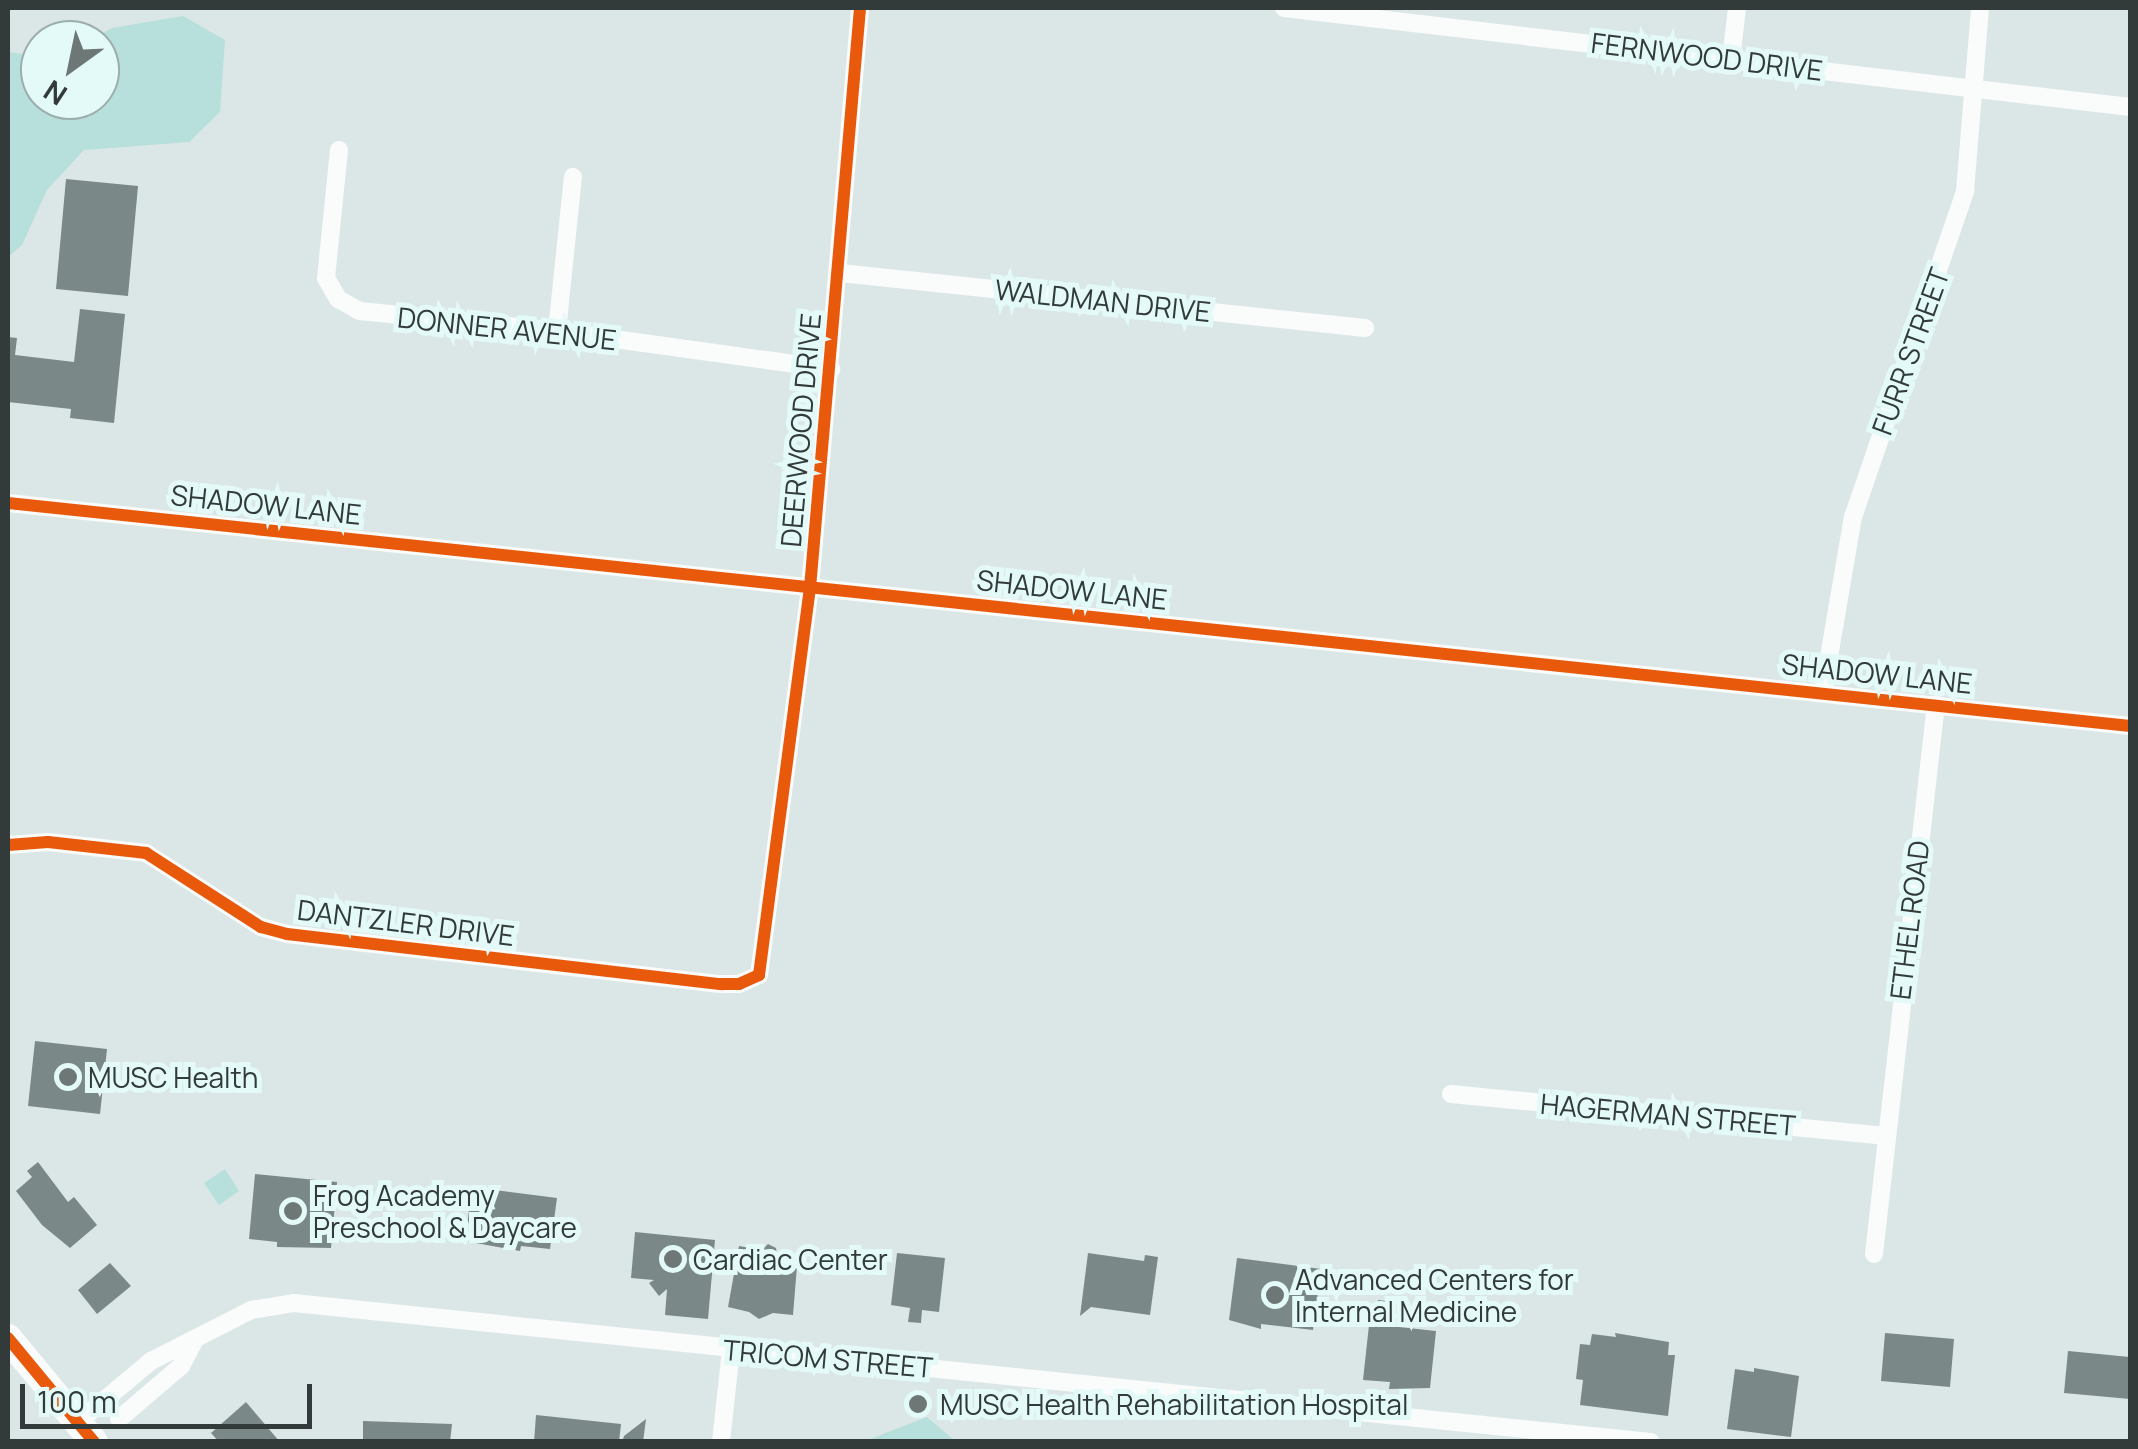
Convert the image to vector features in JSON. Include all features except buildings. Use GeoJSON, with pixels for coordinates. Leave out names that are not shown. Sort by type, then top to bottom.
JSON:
{"type":"FeatureCollection","features":[{"type":"Feature","properties":{"kind":"main road"},"geometry":{"type":"LineString","coordinates":[[8,1338],[86,1432]]}},
{"type":"Feature","properties":{"kind":"street","name":"DEERWOOD DRIVE"},"geometry":{"type":"LineString","coordinates":[[758,975],[810,588],[860,8]]}},
{"type":"Feature","properties":{"kind":"street","name":"FERNWOOD DRIVE"},"geometry":{"type":"LineString","coordinates":[[1284,8],[1368,12],[2130,107]]}},
{"type":"Feature","properties":{"kind":"street"},"geometry":{"type":"LineString","coordinates":[[1731,58],[1737,8]]}},
{"type":"Feature","properties":{"kind":"street","name":"FURR STREET"},"geometry":{"type":"LineString","coordinates":[[1823,692],[1853,517],[1965,191],[1980,8]]}},
{"type":"Feature","properties":{"kind":"street","name":"DONNER AVENUE"},"geometry":{"type":"LineString","coordinates":[[339,150],[326,278],[338,299],[380,316],[557,330],[831,369]]}},
{"type":"Feature","properties":{"kind":"street"},"geometry":{"type":"LineString","coordinates":[[557,330],[573,177]]}},
{"type":"Feature","properties":{"kind":"street","name":"WALDMAN DRIVE"},"geometry":{"type":"LineString","coordinates":[[840,273],[1365,328]]}},
{"type":"Feature","properties":{"kind":"street","name":"SHADOW LANE"},"geometry":{"type":"LineString","coordinates":[[8,502],[2130,726]]}},
{"type":"Feature","properties":{"kind":"street","name":"ETHEL ROAD"},"geometry":{"type":"LineString","coordinates":[[1874,1254],[1884,1136],[1936,704]]}},
{"type":"Feature","properties":{"kind":"street","name":"DANTZLER DRIVE"},"geometry":{"type":"LineString","coordinates":[[8,846],[48,842],[146,853],[261,926],[287,934],[722,984],[739,984],[758,975]]}},
{"type":"Feature","properties":{"kind":"street","name":"HAGERMAN STREET"},"geometry":{"type":"LineString","coordinates":[[1452,1094],[1884,1136]]}},
{"type":"Feature","properties":{"kind":"street","name":"TRICOM STREET"},"geometry":{"type":"LineString","coordinates":[[86,1432],[151,1361],[251,1310],[294,1303],[503,1321],[731,1350],[1651,1442]]}},
{"type":"Feature","properties":{"kind":"street","name":"TRICOM STREET"},"geometry":{"type":"LineString","coordinates":[[119,1419],[182,1366],[193,1342]]}},
{"type":"Feature","properties":{"kind":"street"},"geometry":{"type":"LineString","coordinates":[[722,1442],[731,1350]]}},
{"type":"Feature","properties":{"kind":"shaded area"},"geometry":{"type":"Polygon","coordinates":[[[183,16],[225,40],[220,112],[189,142],[84,150],[47,190],[22,245],[8,257],[8,52],[20,54],[20,120],[120,120],[120,27],[183,16]]]}},
{"type":"Feature","properties":{"kind":"shaded area"},"geometry":{"type":"Polygon","coordinates":[[[225,1169],[239,1191],[219,1205],[204,1183],[225,1169]]]}},
{"type":"Feature","properties":{"kind":"shaded area"},"geometry":{"type":"Polygon","coordinates":[[[927,1417],[955,1441],[865,1441],[927,1417]]]}},
{"type":"Feature","properties":{"kind":"cycle path"},"geometry":{"type":"LineString","coordinates":[[8,845],[48,842],[146,853],[261,927],[287,934],[722,984],[739,984],[759,975],[810,588],[860,8]]}},
{"type":"Feature","properties":{"kind":"cycle path"},"geometry":{"type":"LineString","coordinates":[[8,503],[2130,726]]}},
{"type":"Feature","properties":{"kind":"cycle path"},"geometry":{"type":"LineString","coordinates":[[8,1338],[94,1442]]}},
{"type":"Feature","properties":{"kind":"place","name":"MUSC Health"},"geometry":{"type":"Point","coordinates":[68,1077]}},
{"type":"Feature","properties":{"kind":"place","name":"Frog Academy Preschool & Daycare"},"geometry":{"type":"Point","coordinates":[293,1211]}},
{"type":"Feature","properties":{"kind":"place","name":"Cardiac Center"},"geometry":{"type":"Point","coordinates":[673,1259]}},
{"type":"Feature","properties":{"kind":"place","name":"Advanced Centers for Internal Medicine"},"geometry":{"type":"Point","coordinates":[1275,1295]}},
{"type":"Feature","properties":{"kind":"place","name":"MUSC Health Rehabilitation Hospital"},"geometry":{"type":"Point","coordinates":[918,1404]}}]}
